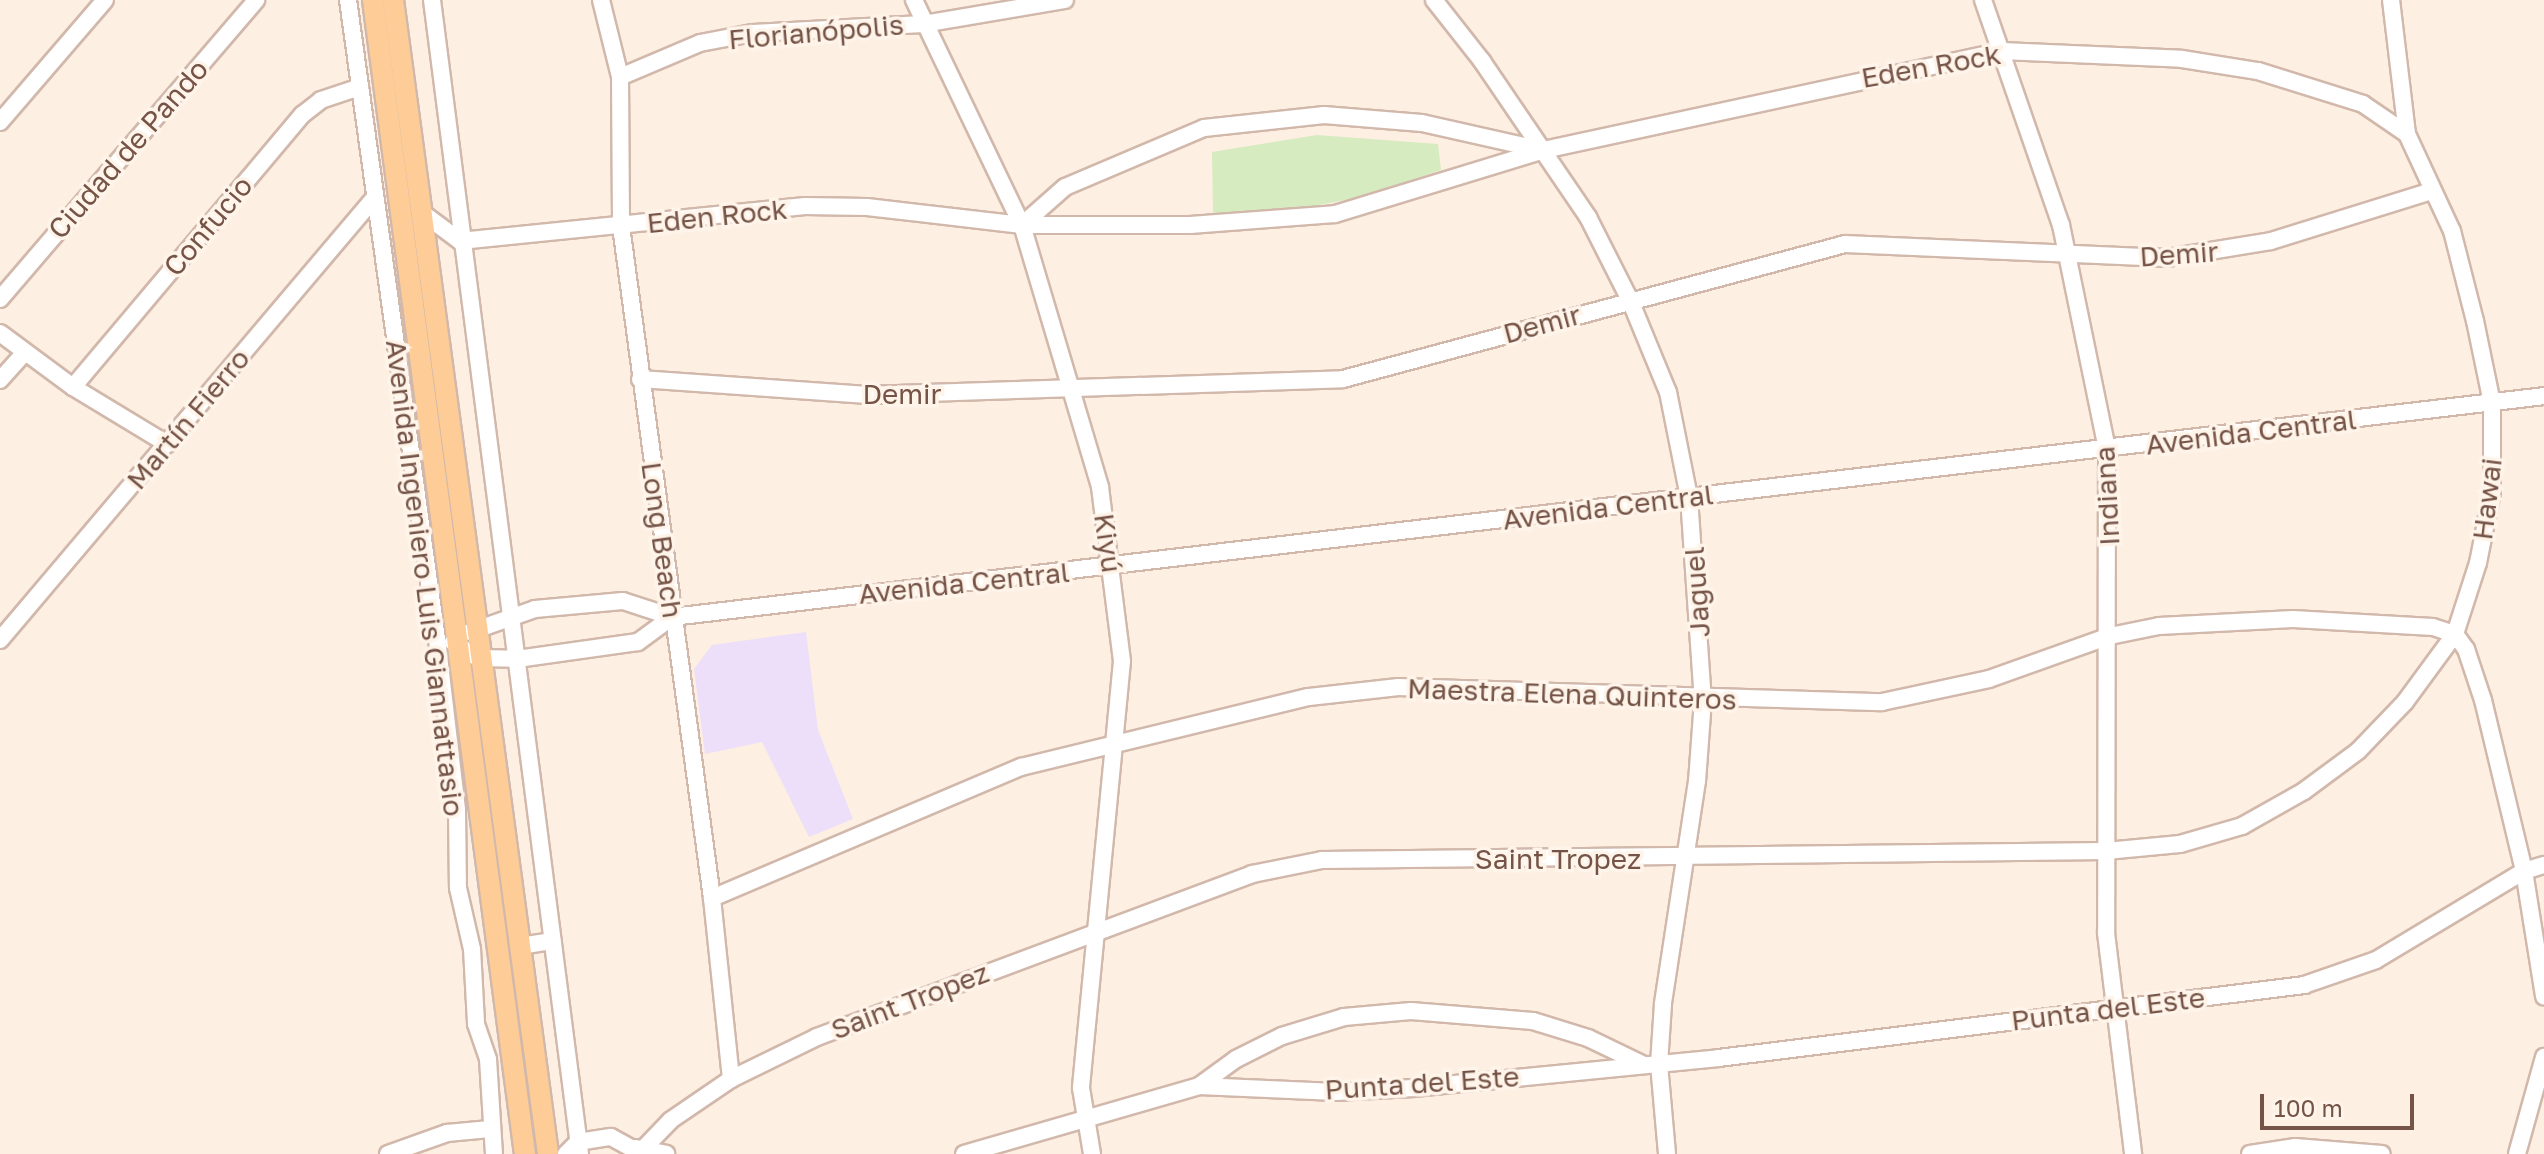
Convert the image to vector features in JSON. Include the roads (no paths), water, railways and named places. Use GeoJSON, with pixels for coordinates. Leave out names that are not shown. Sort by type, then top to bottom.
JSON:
{"type":"FeatureCollection","features":[{"type":"Feature","properties":{"kind":"main road","name":"Avenida Ingeniero Luis Giannattasio"},"geometry":{"type":"LineString","coordinates":[[373,0],[399,200],[447,641],[525,1154]]}},
{"type":"Feature","properties":{"kind":"main road","name":"Avenida Ingeniero Luis Giannattasio"},"geometry":{"type":"LineString","coordinates":[[393,0],[481,627],[548,1154]]}},
{"type":"Feature","properties":{"kind":"street"},"geometry":{"type":"LineString","coordinates":[[0,122],[105,0]]}},
{"type":"Feature","properties":{"kind":"street","name":"Ciudad de Pando"},"geometry":{"type":"LineString","coordinates":[[0,299],[256,0]]}},
{"type":"Feature","properties":{"kind":"street","name":"Avenida Ingeniero Luis Giannattasio"},"geometry":{"type":"LineString","coordinates":[[348,0],[375,197],[447,641],[457,810],[458,888],[472,949],[476,1024],[488,1059],[490,1129],[494,1154]]}},
{"type":"Feature","properties":{"kind":"street"},"geometry":{"type":"LineString","coordinates":[[432,0],[460,241],[553,941],[575,1150],[611,1137],[636,1150],[666,1154]]}},
{"type":"Feature","properties":{"kind":"street","name":"Long Beach"},"geometry":{"type":"LineString","coordinates":[[601,0],[620,77],[621,226],[712,898],[731,1079]]}},
{"type":"Feature","properties":{"kind":"street","name":"Kiyú"},"geometry":{"type":"LineString","coordinates":[[914,0],[1022,225],[1075,391],[1100,487],[1122,661],[1118,745],[1081,1088],[1092,1154]]}},
{"type":"Feature","properties":{"kind":"street","name":"Florianópolis"},"geometry":{"type":"LineString","coordinates":[[620,77],[700,43],[753,33],[923,24],[1065,0]]}},
{"type":"Feature","properties":{"kind":"street","name":"Jaguel"},"geometry":{"type":"LineString","coordinates":[[1434,0],[1544,150],[1588,217],[1630,300],[1668,392],[1689,497],[1703,700],[1686,858],[1652,1065],[1667,1154]]}},
{"type":"Feature","properties":{"kind":"street","name":"Indiana"},"geometry":{"type":"LineString","coordinates":[[1983,0],[2069,257],[2107,450],[2110,636],[2106,851],[2115,1009],[2133,1154]]}},
{"type":"Feature","properties":{"kind":"street","name":"Hawai"},"geometry":{"type":"LineString","coordinates":[[2391,0],[2407,134],[2452,231],[2492,403],[2488,521],[2455,634]]}},
{"type":"Feature","properties":{"kind":"street","name":"Eden Rock"},"geometry":{"type":"LineString","coordinates":[[460,241],[805,206],[867,207],[1022,225],[1190,225],[1335,214],[1544,150],[2002,51],[2182,59],[2258,71],[2363,104],[2407,134]]}},
{"type":"Feature","properties":{"kind":"street","name":"Confucio"},"geometry":{"type":"LineString","coordinates":[[73,387],[302,115],[321,100],[360,87]]}},
{"type":"Feature","properties":{"kind":"street","name":"Eden Rock"},"geometry":{"type":"LineString","coordinates":[[1022,225],[1065,187],[1204,128],[1324,115],[1422,123],[1544,150]]}},
{"type":"Feature","properties":{"kind":"street","name":"Demir"},"geometry":{"type":"LineString","coordinates":[[640,379],[867,395],[1075,391],[1343,379],[1845,244],[1925,244],[2069,257],[2222,252],[2432,191]]}},
{"type":"Feature","properties":{"kind":"street"},"geometry":{"type":"LineString","coordinates":[[375,197],[399,200]]}},
{"type":"Feature","properties":{"kind":"street","name":"Martín Fierro"},"geometry":{"type":"LineString","coordinates":[[0,640],[375,197]]}},
{"type":"Feature","properties":{"kind":"street"},"geometry":{"type":"LineString","coordinates":[[421,212],[460,241]]}},
{"type":"Feature","properties":{"kind":"street"},"geometry":{"type":"LineString","coordinates":[[0,333],[73,387],[167,444]]}},
{"type":"Feature","properties":{"kind":"street"},"geometry":{"type":"LineString","coordinates":[[0,380],[24,353]]}},
{"type":"Feature","properties":{"kind":"street","name":"Avenida Central"},"geometry":{"type":"LineString","coordinates":[[447,641],[511,614],[623,601],[672,617],[2544,396]]}},
{"type":"Feature","properties":{"kind":"street","name":"Avenida Central"},"geometry":{"type":"LineString","coordinates":[[485,659],[517,659],[638,642],[672,617]]}},
{"type":"Feature","properties":{"kind":"street","name":"Maestra Elena Quinteros"},"geometry":{"type":"LineString","coordinates":[[712,898],[1021,767],[1309,697],[1398,687],[1703,700],[1882,702],[1928,695],[2110,636],[2231,619],[2433,627],[2455,634]]}},
{"type":"Feature","properties":{"kind":"street"},"geometry":{"type":"LineString","coordinates":[[2455,634],[2483,700],[2524,871],[2544,996]]}},
{"type":"Feature","properties":{"kind":"street","name":"Saint Tropez"},"geometry":{"type":"LineString","coordinates":[[636,1150],[671,1120],[731,1079],[817,1037],[1252,874],[1322,860],[2106,851],[2180,844],[2242,826],[2304,791],[2368,741],[2405,702],[2455,634]]}},
{"type":"Feature","properties":{"kind":"street"},"geometry":{"type":"LineString","coordinates":[[447,641],[485,659]]}},
{"type":"Feature","properties":{"kind":"street","name":"Punta del Este"},"geometry":{"type":"LineString","coordinates":[[1199,1086],[1336,1092],[1652,1065],[2115,1009],[2344,975],[2524,871],[2544,865]]}},
{"type":"Feature","properties":{"kind":"street"},"geometry":{"type":"LineString","coordinates":[[520,946],[553,941]]}},
{"type":"Feature","properties":{"kind":"street","name":"Punta del Este"},"geometry":{"type":"LineString","coordinates":[[964,1154],[1199,1086],[1236,1059],[1282,1036],[1344,1017],[1411,1011],[1533,1021],[1588,1038],[1652,1065]]}},
{"type":"Feature","properties":{"kind":"street"},"geometry":{"type":"LineString","coordinates":[[2517,1154],[2544,1057]]}},
{"type":"Feature","properties":{"kind":"street"},"geometry":{"type":"LineString","coordinates":[[388,1154],[447,1133],[490,1129]]}},
{"type":"Feature","properties":{"kind":"street"},"geometry":{"type":"LineString","coordinates":[[2250,1154],[2295,1147],[2382,1154]]}}]}
